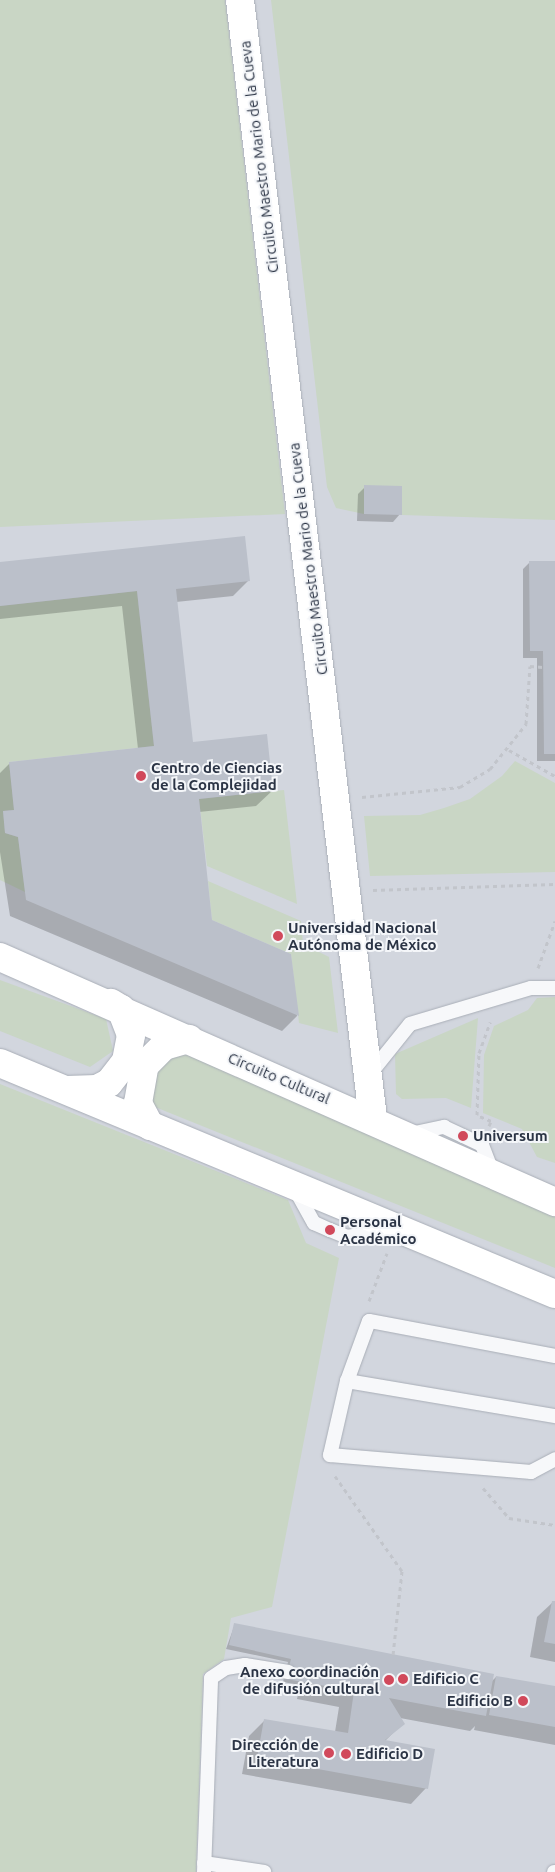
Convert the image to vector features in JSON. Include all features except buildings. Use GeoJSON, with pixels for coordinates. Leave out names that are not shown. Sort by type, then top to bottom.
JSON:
{"type":"FeatureCollection","features":[{"type":"Feature","properties":{"kind":"street","name":"Circuito Maestro Mario de la Cueva"},"geometry":{"type":"LineString","coordinates":[[240,0],[373,1118]]}},
{"type":"Feature","properties":{"kind":"street","name":"Circuito Cultural"},"geometry":{"type":"LineString","coordinates":[[0,958],[111,1003],[189,1039],[373,1118],[555,1202]]}},
{"type":"Feature","properties":{"kind":"street"},"geometry":{"type":"LineString","coordinates":[[57,1087],[83,1092],[109,1083],[119,1073],[128,1055],[131,1035],[121,1009],[111,1003]]}},
{"type":"Feature","properties":{"kind":"street"},"geometry":{"type":"LineString","coordinates":[[150,1126],[138,1103],[144,1065],[164,1046],[189,1039]]}},
{"type":"Feature","properties":{"kind":"street"},"geometry":{"type":"LineString","coordinates":[[0,1063],[555,1294]]}},
{"type":"Feature","properties":{"kind":"lane"},"geometry":{"type":"LineString","coordinates":[[369,1075],[410,1024],[531,988],[555,988]]}},
{"type":"Feature","properties":{"kind":"lane"},"geometry":{"type":"LineString","coordinates":[[406,1134],[444,1127],[482,1145],[492,1173]]}},
{"type":"Feature","properties":{"kind":"lane"},"geometry":{"type":"LineString","coordinates":[[555,1356],[369,1321],[347,1381],[330,1455],[531,1472],[555,1459]]}},
{"type":"Feature","properties":{"kind":"lane"},"geometry":{"type":"LineString","coordinates":[[347,1381],[555,1416]]}},
{"type":"Feature","properties":{"kind":"lane"},"geometry":{"type":"LineString","coordinates":[[264,1872],[204,1868],[211,1678],[226,1668],[246,1665],[288,1672]]}},
{"type":"Feature","properties":{"kind":"path"},"geometry":{"type":"LineString","coordinates":[[336,797],[387,797],[460,787],[509,750],[526,724],[530,666],[543,667]]}},
{"type":"Feature","properties":{"kind":"path"},"geometry":{"type":"LineString","coordinates":[[509,750],[555,776]]}},
{"type":"Feature","properties":{"kind":"path"},"geometry":{"type":"LineString","coordinates":[[347,891],[555,884]]}},
{"type":"Feature","properties":{"kind":"path"},"geometry":{"type":"LineString","coordinates":[[531,988],[555,921]]}},
{"type":"Feature","properties":{"kind":"path"},"geometry":{"type":"LineString","coordinates":[[482,1145],[491,1121],[477,1115],[479,1053],[488,1024],[495,1018]]}},
{"type":"Feature","properties":{"kind":"path"},"geometry":{"type":"LineString","coordinates":[[355,1500],[402,1571],[393,1655]]}},
{"type":"Feature","properties":{"kind":"shaded area","name":"Universidad Nacional Autónoma de México"},"geometry":{"type":"Polygon","coordinates":[[[0,0],[555,0],[555,1872],[0,1872],[0,0]]]}},
{"type":"Feature","properties":{"kind":"green space"},"geometry":{"type":"Polygon","coordinates":[[[0,0],[225,0],[285,514],[0,527],[0,0]]]}},
{"type":"Feature","properties":{"kind":"green space"},"geometry":{"type":"Polygon","coordinates":[[[271,0],[555,0],[555,520],[402,515],[402,486],[365,486],[364,514],[336,508],[327,487],[271,0]]]}},
{"type":"Feature","properties":{"kind":"green space"},"geometry":{"type":"Polygon","coordinates":[[[137,591],[154,746],[9,762],[14,810],[3,811],[5,833],[18,837],[25,892],[0,880],[0,606],[137,591]]]}},
{"type":"Feature","properties":{"kind":"green space"},"geometry":{"type":"Polygon","coordinates":[[[515,761],[555,783],[555,872],[370,876],[364,816],[420,815],[470,799],[502,776],[515,761]]]}},
{"type":"Feature","properties":{"kind":"green space"},"geometry":{"type":"Polygon","coordinates":[[[284,790],[297,904],[207,866],[199,799],[284,790]]]}},
{"type":"Feature","properties":{"kind":"green space"},"geometry":{"type":"Polygon","coordinates":[[[208,881],[301,921],[303,944],[329,957],[338,1033],[299,1023],[291,954],[212,920],[208,881]]]}},
{"type":"Feature","properties":{"kind":"green space"},"geometry":{"type":"Polygon","coordinates":[[[0,980],[106,1019],[113,1051],[90,1067],[0,1031],[0,980]]]}},
{"type":"Feature","properties":{"kind":"green space"},"geometry":{"type":"Polygon","coordinates":[[[555,997],[555,1163],[537,1157],[522,1129],[483,1113],[484,1055],[494,1026],[528,1010],[537,998],[555,997]]]}},
{"type":"Feature","properties":{"kind":"green space"},"geometry":{"type":"Polygon","coordinates":[[[478,1018],[471,1108],[446,1098],[402,1099],[396,1094],[395,1054],[478,1018]]]}},
{"type":"Feature","properties":{"kind":"green space"},"geometry":{"type":"Polygon","coordinates":[[[193,1053],[555,1216],[555,1268],[155,1107],[145,1085],[160,1060],[193,1053]]]}},
{"type":"Feature","properties":{"kind":"green space"},"geometry":{"type":"Polygon","coordinates":[[[0,1084],[288,1200],[306,1243],[339,1258],[272,1607],[231,1618],[224,1659],[203,1674],[196,1872],[0,1872],[0,1084]]]}},
{"type":"Feature","properties":{"kind":"place","name":"Centro de Ciencias de la Complejidad"},"geometry":{"type":"Point","coordinates":[141,776]}},
{"type":"Feature","properties":{"kind":"place","name":"Universidad Nacional Autónoma de México"},"geometry":{"type":"Point","coordinates":[278,936]}},
{"type":"Feature","properties":{"kind":"place","name":"Universum"},"geometry":{"type":"Point","coordinates":[463,1136]}},
{"type":"Feature","properties":{"kind":"place","name":"Personal Académico"},"geometry":{"type":"Point","coordinates":[330,1230]}},
{"type":"Feature","properties":{"kind":"place","name":"Edificio C"},"geometry":{"type":"Point","coordinates":[403,1679]}},
{"type":"Feature","properties":{"kind":"place","name":"Anexo coordinación de difusión cultural"},"geometry":{"type":"Point","coordinates":[389,1680]}},
{"type":"Feature","properties":{"kind":"place","name":"Edificio B"},"geometry":{"type":"Point","coordinates":[523,1701]}},
{"type":"Feature","properties":{"kind":"place","name":"Dirección de Literatura"},"geometry":{"type":"Point","coordinates":[329,1753]}},
{"type":"Feature","properties":{"kind":"place","name":"Edificio D"},"geometry":{"type":"Point","coordinates":[346,1754]}}]}
